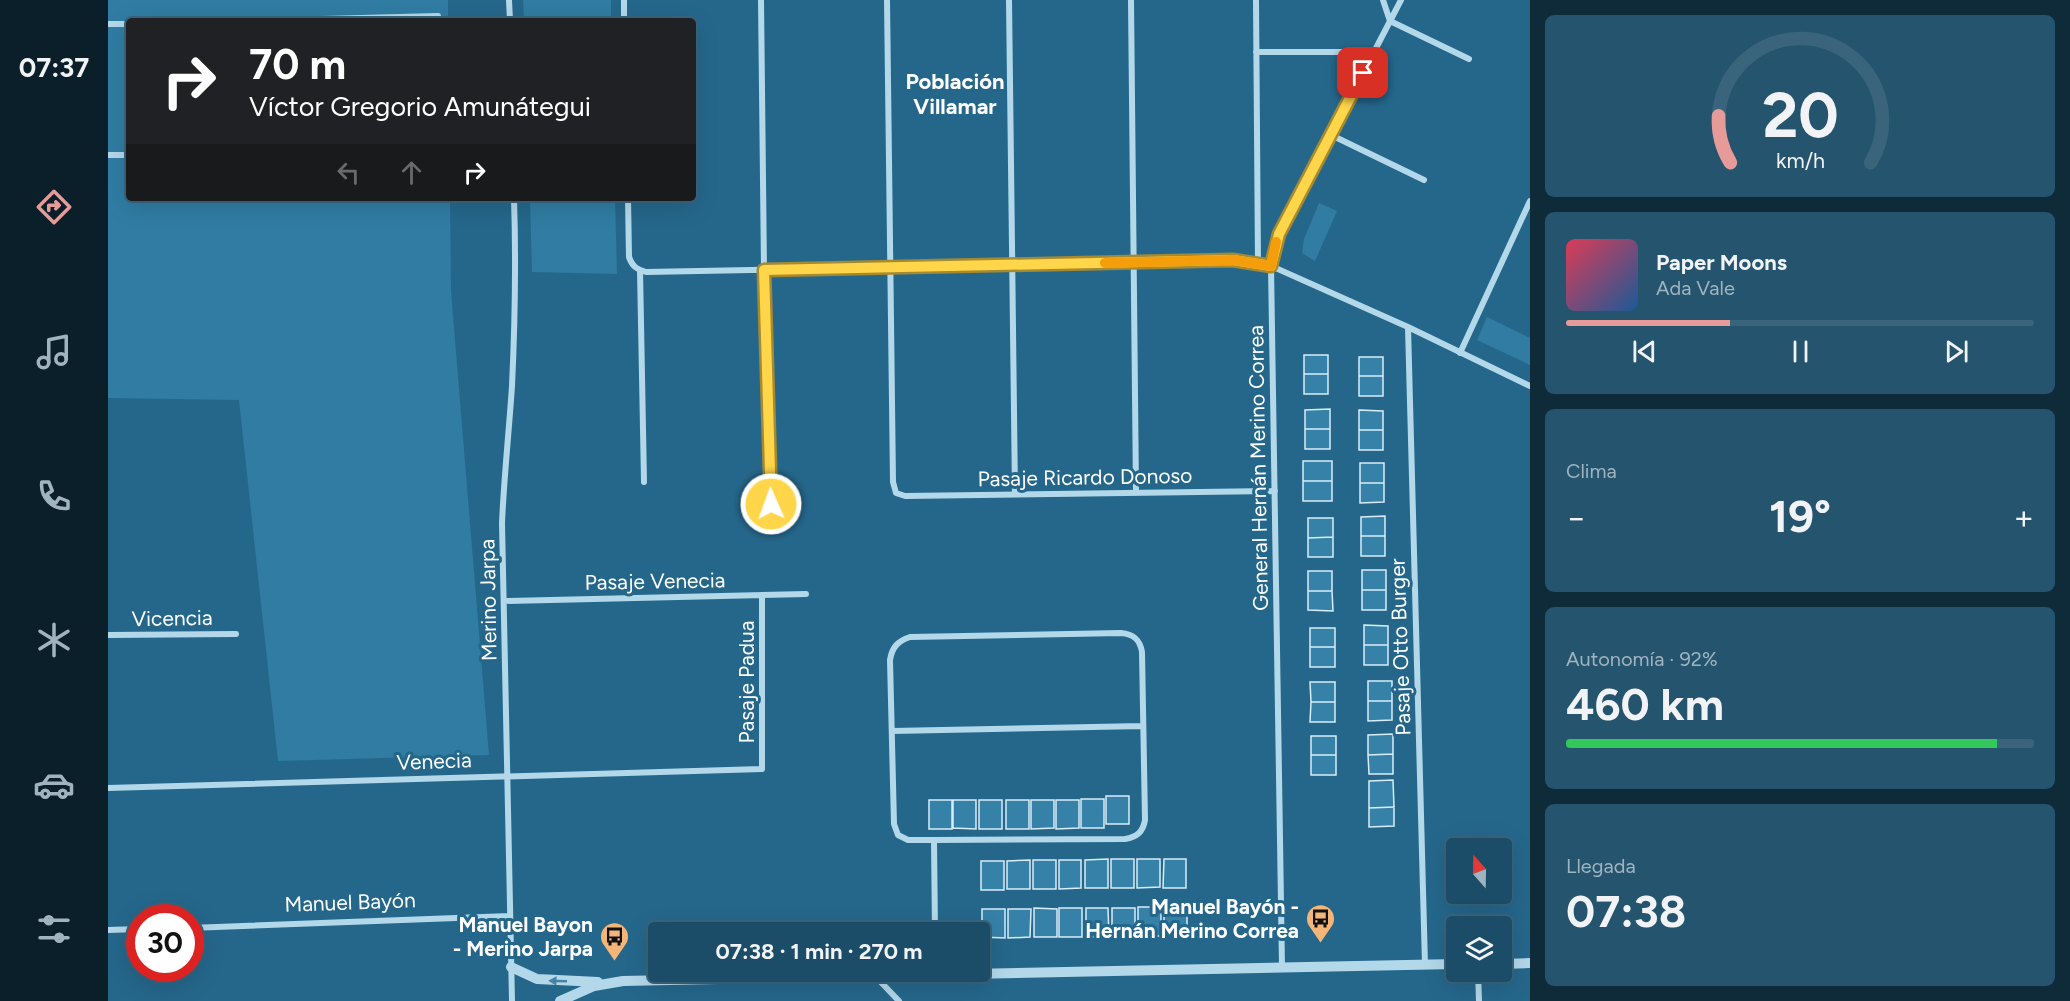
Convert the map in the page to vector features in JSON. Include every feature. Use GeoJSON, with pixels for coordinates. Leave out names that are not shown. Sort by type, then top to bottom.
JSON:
{"type":"FeatureCollection","features":[{"type":"Feature","properties":{"kind":"street"},"geometry":{"type":"LineString","coordinates":[[509,0],[510,18]]}},
{"type":"Feature","properties":{"kind":"street"},"geometry":{"type":"LineString","coordinates":[[624,0],[624,18]]}},
{"type":"Feature","properties":{"kind":"street"},"geometry":{"type":"LineString","coordinates":[[761,0],[764,270],[771,504]]}},
{"type":"Feature","properties":{"kind":"street"},"geometry":{"type":"LineString","coordinates":[[887,0],[890,267]]}},
{"type":"Feature","properties":{"kind":"street"},"geometry":{"type":"LineString","coordinates":[[1009,0],[1014,494]]}},
{"type":"Feature","properties":{"kind":"street"},"geometry":{"type":"LineString","coordinates":[[1131,0],[1136,493]]}},
{"type":"Feature","properties":{"kind":"street"},"geometry":{"type":"LineString","coordinates":[[1256,0],[1258,263]]}},
{"type":"Feature","properties":{"kind":"street"},"geometry":{"type":"LineString","coordinates":[[1383,0],[1390,21],[1469,59]]}},
{"type":"Feature","properties":{"kind":"street","name":"General Hernán Merino Correa"},"geometry":{"type":"LineString","coordinates":[[1282,967],[1271,266],[1279,234],[1401,0]]}},
{"type":"Feature","properties":{"kind":"street"},"geometry":{"type":"LineString","coordinates":[[359,18],[438,16]]}},
{"type":"Feature","properties":{"kind":"street"},"geometry":{"type":"LineString","coordinates":[[108,24],[126,24]]}},
{"type":"Feature","properties":{"kind":"street"},"geometry":{"type":"LineString","coordinates":[[1256,52],[1374,52]]}},
{"type":"Feature","properties":{"kind":"street"},"geometry":{"type":"LineString","coordinates":[[1330,135],[1424,180]]}},
{"type":"Feature","properties":{"kind":"street"},"geometry":{"type":"LineString","coordinates":[[108,155],[126,154]]}},
{"type":"Feature","properties":{"kind":"street","name":"Merino Jarpa"},"geometry":{"type":"LineString","coordinates":[[512,1001],[503,488],[512,383],[515,282],[514,201]]}},
{"type":"Feature","properties":{"kind":"street"},"geometry":{"type":"LineString","coordinates":[[628,201],[629,257],[631,263],[646,272],[1233,260],[1258,263],[1271,266],[1408,327],[1530,386]]}},
{"type":"Feature","properties":{"kind":"street"},"geometry":{"type":"LineString","coordinates":[[1460,353],[1530,201]]}},
{"type":"Feature","properties":{"kind":"street","name":"Pasaje Ricardo Donoso"},"geometry":{"type":"LineString","coordinates":[[890,267],[893,482],[896,493],[905,496],[1275,491]]}},
{"type":"Feature","properties":{"kind":"street"},"geometry":{"type":"LineString","coordinates":[[640,270],[644,482]]}},
{"type":"Feature","properties":{"kind":"street","name":"Pasaje Otto Burger"},"geometry":{"type":"LineString","coordinates":[[1408,327],[1425,965]]}},
{"type":"Feature","properties":{"kind":"street","name":"Pasaje Venecia"},"geometry":{"type":"LineString","coordinates":[[504,601],[807,594]]}},
{"type":"Feature","properties":{"kind":"street","name":"Pasaje Padua"},"geometry":{"type":"LineString","coordinates":[[762,595],[762,769]]}},
{"type":"Feature","properties":{"kind":"street"},"geometry":{"type":"LineString","coordinates":[[1130,633],[1140,644],[1142,652],[1143,726],[1145,820],[1144,828],[1132,838],[908,840],[898,835],[895,830],[891,652],[902,639],[1130,633]]}},
{"type":"Feature","properties":{"kind":"street","name":"Vicencia"},"geometry":{"type":"LineString","coordinates":[[108,636],[236,634]]}},
{"type":"Feature","properties":{"kind":"street"},"geometry":{"type":"LineString","coordinates":[[892,731],[1143,726]]}},
{"type":"Feature","properties":{"kind":"street","name":"Venecia"},"geometry":{"type":"LineString","coordinates":[[108,788],[762,769]]}},
{"type":"Feature","properties":{"kind":"street"},"geometry":{"type":"LineString","coordinates":[[934,840],[935,922]]}},
{"type":"Feature","properties":{"kind":"street","name":"Manuel Bayón"},"geometry":{"type":"LineString","coordinates":[[204,927],[510,916]]}},
{"type":"Feature","properties":{"kind":"street"},"geometry":{"type":"LineString","coordinates":[[108,930],[126,929]]}},
{"type":"Feature","properties":{"kind":"street"},"geometry":{"type":"LineString","coordinates":[[1512,964],[1530,963]]}},
{"type":"Feature","properties":{"kind":"street"},"geometry":{"type":"LineString","coordinates":[[990,973],[1446,964]]}},
{"type":"Feature","properties":{"kind":"street"},"geometry":{"type":"LineString","coordinates":[[511,968],[537,979],[648,981]]}},
{"type":"Feature","properties":{"kind":"street"},"geometry":{"type":"LineString","coordinates":[[560,1001],[608,982]]}},
{"type":"Feature","properties":{"kind":"street"},"geometry":{"type":"LineString","coordinates":[[881,982],[899,1001]]}},
{"type":"Feature","properties":{"kind":"street"},"geometry":{"type":"LineString","coordinates":[[1478,982],[1479,1001]]}},
{"type":"Feature","properties":{"kind":"shaded area"},"geometry":{"type":"Polygon","coordinates":[[[108,0],[448,0],[448,18],[126,18],[126,201],[450,201],[451,291],[489,755],[278,761],[239,400],[108,398],[108,0]]]}},
{"type":"Feature","properties":{"kind":"shaded area"},"geometry":{"type":"Polygon","coordinates":[[[523,0],[611,0],[611,18],[524,18],[523,0]]]}},
{"type":"Feature","properties":{"kind":"shaded area"},"geometry":{"type":"Polygon","coordinates":[[[530,201],[615,201],[617,274],[532,272],[530,201]]]}},
{"type":"Feature","properties":{"kind":"shaded area"},"geometry":{"type":"Polygon","coordinates":[[[1319,203],[1337,211],[1315,261],[1302,253],[1304,239],[1319,203]]]}},
{"type":"Feature","properties":{"kind":"shaded area"},"geometry":{"type":"Polygon","coordinates":[[[1487,317],[1530,338],[1530,365],[1477,340],[1487,317]]]}},
{"type":"Feature","properties":{"kind":"building"},"geometry":{"type":"Polygon","coordinates":[[[1304,355],[1328,355],[1328,374],[1304,374],[1304,355]]]}},
{"type":"Feature","properties":{"kind":"building"},"geometry":{"type":"Polygon","coordinates":[[[1359,357],[1383,357],[1383,376],[1359,376],[1359,357]]]}},
{"type":"Feature","properties":{"kind":"building"},"geometry":{"type":"Polygon","coordinates":[[[1304,374],[1328,374],[1328,394],[1304,394],[1304,374]]]}},
{"type":"Feature","properties":{"kind":"building"},"geometry":{"type":"Polygon","coordinates":[[[1359,376],[1383,376],[1383,396],[1359,396],[1359,376]]]}},
{"type":"Feature","properties":{"kind":"building"},"geometry":{"type":"Polygon","coordinates":[[[1330,409],[1330,429],[1305,429],[1305,410],[1330,409]]]}},
{"type":"Feature","properties":{"kind":"building"},"geometry":{"type":"Polygon","coordinates":[[[1359,410],[1383,411],[1383,430],[1359,430],[1359,410]]]}},
{"type":"Feature","properties":{"kind":"building"},"geometry":{"type":"Polygon","coordinates":[[[1305,429],[1330,429],[1330,449],[1305,449],[1305,429]]]}},
{"type":"Feature","properties":{"kind":"building"},"geometry":{"type":"Polygon","coordinates":[[[1359,430],[1383,430],[1383,450],[1359,450],[1359,430]]]}},
{"type":"Feature","properties":{"kind":"building"},"geometry":{"type":"Polygon","coordinates":[[[1303,461],[1332,461],[1332,481],[1303,481],[1303,461]]]}},
{"type":"Feature","properties":{"kind":"building"},"geometry":{"type":"Polygon","coordinates":[[[1360,463],[1384,463],[1384,483],[1360,483],[1360,463]]]}},
{"type":"Feature","properties":{"kind":"building"},"geometry":{"type":"Polygon","coordinates":[[[1303,481],[1332,481],[1332,501],[1303,501],[1303,481]]]}},
{"type":"Feature","properties":{"kind":"building"},"geometry":{"type":"Polygon","coordinates":[[[1360,483],[1384,483],[1384,502],[1360,503],[1360,483]]]}},
{"type":"Feature","properties":{"kind":"building"},"geometry":{"type":"Polygon","coordinates":[[[1385,516],[1385,536],[1361,536],[1361,517],[1385,516]]]}},
{"type":"Feature","properties":{"kind":"building"},"geometry":{"type":"Polygon","coordinates":[[[1308,518],[1333,518],[1333,537],[1308,538],[1308,518]]]}},
{"type":"Feature","properties":{"kind":"building"},"geometry":{"type":"Polygon","coordinates":[[[1361,536],[1385,536],[1385,556],[1361,556],[1361,536]]]}},
{"type":"Feature","properties":{"kind":"building"},"geometry":{"type":"Polygon","coordinates":[[[1333,537],[1333,557],[1308,557],[1308,538],[1333,537]]]}},
{"type":"Feature","properties":{"kind":"building"},"geometry":{"type":"Polygon","coordinates":[[[1362,570],[1386,570],[1386,590],[1362,590],[1362,570]]]}},
{"type":"Feature","properties":{"kind":"building"},"geometry":{"type":"Polygon","coordinates":[[[1308,571],[1332,571],[1332,591],[1308,591],[1308,571]]]}},
{"type":"Feature","properties":{"kind":"building"},"geometry":{"type":"Polygon","coordinates":[[[1362,590],[1386,590],[1386,610],[1362,610],[1362,590]]]}},
{"type":"Feature","properties":{"kind":"building"},"geometry":{"type":"Polygon","coordinates":[[[1308,591],[1332,591],[1333,611],[1308,610],[1308,591]]]}},
{"type":"Feature","properties":{"kind":"building"},"geometry":{"type":"Polygon","coordinates":[[[1364,625],[1388,626],[1388,645],[1364,645],[1364,625]]]}},
{"type":"Feature","properties":{"kind":"building"},"geometry":{"type":"Polygon","coordinates":[[[1310,628],[1335,628],[1335,647],[1310,647],[1310,628]]]}},
{"type":"Feature","properties":{"kind":"building"},"geometry":{"type":"Polygon","coordinates":[[[1364,645],[1388,645],[1388,665],[1364,665],[1364,645]]]}},
{"type":"Feature","properties":{"kind":"building"},"geometry":{"type":"Polygon","coordinates":[[[1310,647],[1335,647],[1335,667],[1310,667],[1310,647]]]}},
{"type":"Feature","properties":{"kind":"building"},"geometry":{"type":"Polygon","coordinates":[[[1368,681],[1392,681],[1392,701],[1368,701],[1368,681]]]}},
{"type":"Feature","properties":{"kind":"building"},"geometry":{"type":"Polygon","coordinates":[[[1310,682],[1335,682],[1335,702],[1311,702],[1310,682]]]}},
{"type":"Feature","properties":{"kind":"building"},"geometry":{"type":"Polygon","coordinates":[[[1368,701],[1392,701],[1392,720],[1368,721],[1368,701]]]}},
{"type":"Feature","properties":{"kind":"building"},"geometry":{"type":"Polygon","coordinates":[[[1311,702],[1335,702],[1335,722],[1310,722],[1311,702]]]}},
{"type":"Feature","properties":{"kind":"building"},"geometry":{"type":"Polygon","coordinates":[[[1393,734],[1393,754],[1368,755],[1368,735],[1393,734]]]}},
{"type":"Feature","properties":{"kind":"building"},"geometry":{"type":"Polygon","coordinates":[[[1311,736],[1336,736],[1336,755],[1311,755],[1311,736]]]}},
{"type":"Feature","properties":{"kind":"building"},"geometry":{"type":"Polygon","coordinates":[[[1393,754],[1393,774],[1369,774],[1368,755],[1393,754]]]}},
{"type":"Feature","properties":{"kind":"building"},"geometry":{"type":"Polygon","coordinates":[[[1311,755],[1336,755],[1336,775],[1311,775],[1311,755]]]}},
{"type":"Feature","properties":{"kind":"building"},"geometry":{"type":"Polygon","coordinates":[[[1393,780],[1394,807],[1369,808],[1369,781],[1393,780]]]}},
{"type":"Feature","properties":{"kind":"building"},"geometry":{"type":"Polygon","coordinates":[[[1106,796],[1129,796],[1129,824],[1106,824],[1106,796]]]}},
{"type":"Feature","properties":{"kind":"building"},"geometry":{"type":"Polygon","coordinates":[[[1081,799],[1104,799],[1104,828],[1081,828],[1081,799]]]}},
{"type":"Feature","properties":{"kind":"building"},"geometry":{"type":"Polygon","coordinates":[[[929,800],[952,800],[952,829],[929,829],[929,800]]]}},
{"type":"Feature","properties":{"kind":"building"},"geometry":{"type":"Polygon","coordinates":[[[953,800],[976,800],[976,829],[953,828],[953,800]]]}},
{"type":"Feature","properties":{"kind":"building"},"geometry":{"type":"Polygon","coordinates":[[[979,800],[1002,800],[1002,829],[979,829],[979,800]]]}},
{"type":"Feature","properties":{"kind":"building"},"geometry":{"type":"Polygon","coordinates":[[[1006,800],[1029,800],[1029,829],[1006,829],[1006,800]]]}},
{"type":"Feature","properties":{"kind":"building"},"geometry":{"type":"Polygon","coordinates":[[[1031,800],[1054,800],[1054,828],[1031,829],[1031,800]]]}},
{"type":"Feature","properties":{"kind":"building"},"geometry":{"type":"Polygon","coordinates":[[[1056,800],[1079,800],[1079,828],[1056,829],[1056,800]]]}},
{"type":"Feature","properties":{"kind":"building"},"geometry":{"type":"Polygon","coordinates":[[[1394,807],[1394,826],[1369,827],[1369,808],[1394,807]]]}},
{"type":"Feature","properties":{"kind":"building"},"geometry":{"type":"Polygon","coordinates":[[[1108,859],[1108,888],[1085,888],[1085,860],[1108,859]]]}},
{"type":"Feature","properties":{"kind":"building"},"geometry":{"type":"Polygon","coordinates":[[[1111,859],[1134,859],[1134,888],[1111,888],[1111,859]]]}},
{"type":"Feature","properties":{"kind":"building"},"geometry":{"type":"Polygon","coordinates":[[[1137,859],[1160,859],[1160,887],[1137,888],[1137,859]]]}},
{"type":"Feature","properties":{"kind":"building"},"geometry":{"type":"Polygon","coordinates":[[[1164,859],[1186,859],[1186,888],[1163,888],[1164,859]]]}},
{"type":"Feature","properties":{"kind":"building"},"geometry":{"type":"Polygon","coordinates":[[[1030,860],[1030,889],[1007,889],[1007,861],[1030,860]]]}},
{"type":"Feature","properties":{"kind":"building"},"geometry":{"type":"Polygon","coordinates":[[[1033,860],[1056,860],[1056,889],[1033,889],[1033,860]]]}},
{"type":"Feature","properties":{"kind":"building"},"geometry":{"type":"Polygon","coordinates":[[[1059,860],[1081,860],[1081,888],[1059,889],[1059,860]]]}},
{"type":"Feature","properties":{"kind":"building"},"geometry":{"type":"Polygon","coordinates":[[[981,861],[1004,861],[1004,890],[981,890],[981,861]]]}},
{"type":"Feature","properties":{"kind":"building"},"geometry":{"type":"Polygon","coordinates":[[[1138,907],[1161,907],[1161,936],[1138,936],[1138,907]]]}},
{"type":"Feature","properties":{"kind":"building"},"geometry":{"type":"Polygon","coordinates":[[[1187,907],[1187,936],[1164,936],[1164,908],[1187,907]]]}},
{"type":"Feature","properties":{"kind":"building"},"geometry":{"type":"Polygon","coordinates":[[[1034,908],[1057,909],[1057,937],[1034,937],[1034,908]]]}},
{"type":"Feature","properties":{"kind":"building"},"geometry":{"type":"Polygon","coordinates":[[[1059,908],[1082,908],[1082,937],[1059,937],[1059,908]]]}},
{"type":"Feature","properties":{"kind":"building"},"geometry":{"type":"Polygon","coordinates":[[[1086,908],[1108,908],[1109,937],[1086,937],[1086,908]]]}},
{"type":"Feature","properties":{"kind":"building"},"geometry":{"type":"Polygon","coordinates":[[[1112,908],[1135,908],[1135,936],[1112,936],[1112,908]]]}},
{"type":"Feature","properties":{"kind":"building"},"geometry":{"type":"Polygon","coordinates":[[[982,909],[1005,909],[1005,938],[990,937],[990,922],[982,922],[982,909]]]}},
{"type":"Feature","properties":{"kind":"building"},"geometry":{"type":"Polygon","coordinates":[[[1008,909],[1031,909],[1030,937],[1008,938],[1008,909]]]}},
{"type":"Feature","properties":{"kind":"slow traffic"},"geometry":{"type":"LineString","coordinates":[[1105,263],[1233,260],[1271,266],[1276,242]]}},
{"type":"Feature","properties":{"kind":"place","name":"Manuel Bayón - Hernán Merino Correa"},"geometry":{"type":"Point","coordinates":[1320,944]}},
{"type":"Feature","properties":{"kind":"place","name":"Manuel Bayon - Merino Jarpa"},"geometry":{"type":"Point","coordinates":[614,962]}},
{"type":"Feature","properties":{"kind":"district","name":"Población Villamar"},"geometry":{"type":"Point","coordinates":[955,94]}},
{"type":"Feature","properties":{"kind":"route"},"geometry":{"type":"LineString","coordinates":[[771,504],[764,270],[1233,260],[1271,266],[1279,234],[1363,73]]}}]}
